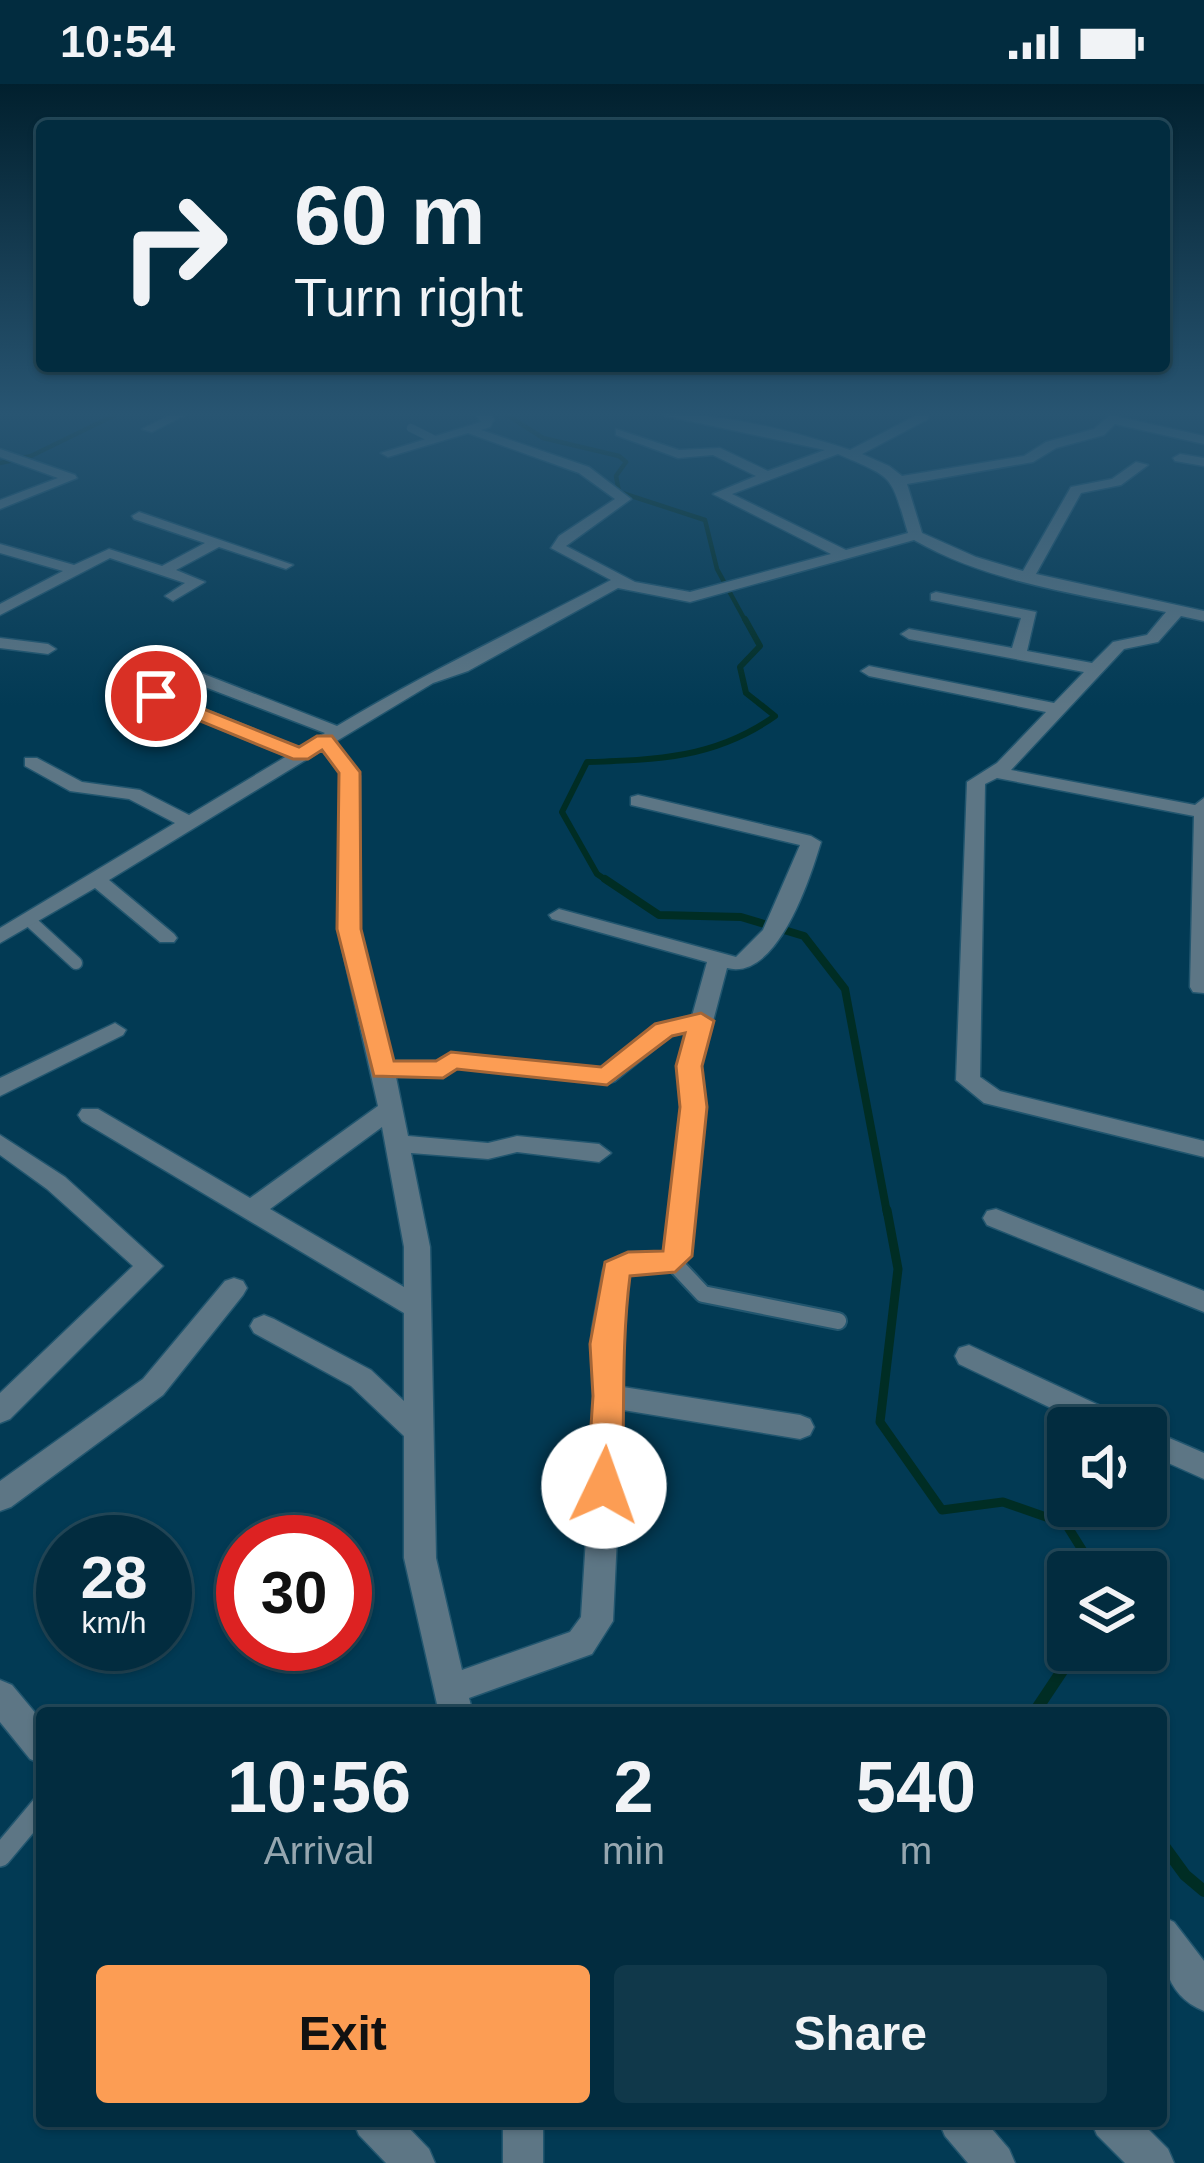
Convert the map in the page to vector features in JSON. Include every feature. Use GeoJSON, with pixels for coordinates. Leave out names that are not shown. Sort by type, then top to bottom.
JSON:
{"type":"FeatureCollection","features":[{"type":"Feature","properties":{"kind":"street"},"geometry":{"type":"LineString","coordinates":[[606,512],[558,548],[627,582],[685,598],[916,535]]}},
{"type":"Feature","properties":{"kind":"street"},"geometry":{"type":"LineString","coordinates":[[756,512],[843,554]]}},
{"type":"Feature","properties":{"kind":"street"},"geometry":{"type":"LineString","coordinates":[[909,512],[916,535],[941,549],[1028,575],[1204,616]]}},
{"type":"Feature","properties":{"kind":"street"},"geometry":{"type":"LineString","coordinates":[[1028,575],[1064,512]]}},
{"type":"Feature","properties":{"kind":"street"},"geometry":{"type":"LineString","coordinates":[[139,516],[286,565]]}},
{"type":"Feature","properties":{"kind":"street"},"geometry":{"type":"LineString","coordinates":[[165,570],[218,542]]}},
{"type":"Feature","properties":{"kind":"street"},"geometry":{"type":"LineString","coordinates":[[0,548],[74,570]]}},
{"type":"Feature","properties":{"kind":"street"},"geometry":{"type":"LineString","coordinates":[[0,610],[109,553],[197,582],[173,596]]}},
{"type":"Feature","properties":{"kind":"street"},"geometry":{"type":"LineString","coordinates":[[0,937],[427,680],[462,668],[616,583],[627,582]]}},
{"type":"Feature","properties":{"kind":"street"},"geometry":{"type":"LineString","coordinates":[[936,597],[1030,615],[1018,655]]}},
{"type":"Feature","properties":{"kind":"street"},"geometry":{"type":"LineString","coordinates":[[1177,610],[1156,637],[1123,642],[994,772],[976,782],[968,1081],[992,1097],[1204,1149]]}},
{"type":"Feature","properties":{"kind":"street"},"geometry":{"type":"LineString","coordinates":[[909,634],[1096,669]]}},
{"type":"Feature","properties":{"kind":"street"},"geometry":{"type":"LineString","coordinates":[[0,643],[48,649]]}},
{"type":"Feature","properties":{"kind":"street"},"geometry":{"type":"LineString","coordinates":[[869,671],[1058,709]]}},
{"type":"Feature","properties":{"kind":"street"},"geometry":{"type":"LineString","coordinates":[[190,675],[331,736],[351,776],[349,929],[383,1070],[417,1246],[420,1558],[454,1701],[591,1635],[597,1621],[609,1396],[605,1344],[616,1270],[628,1264],[673,1262],[677,1256],[694,1107],[689,1066],[718,960]]}},
{"type":"Feature","properties":{"kind":"street"},"geometry":{"type":"LineString","coordinates":[[156,696],[300,755]]}},
{"type":"Feature","properties":{"kind":"street"},"geometry":{"type":"LineString","coordinates":[[31,761],[82,789],[133,794],[190,823]]}},
{"type":"Feature","properties":{"kind":"street"},"geometry":{"type":"LineString","coordinates":[[994,772],[1202,813],[1201,987]]}},
{"type":"Feature","properties":{"kind":"street"},"geometry":{"type":"LineString","coordinates":[[559,915],[718,960],[752,961],[777,923],[811,846],[808,838],[638,801]]}},
{"type":"Feature","properties":{"kind":"street"},"geometry":{"type":"LineString","coordinates":[[97,880],[167,938]]}},
{"type":"Feature","properties":{"kind":"street"},"geometry":{"type":"LineString","coordinates":[[383,1070],[443,1069],[451,1060],[607,1076],[664,1030],[701,1021]]}},
{"type":"Feature","properties":{"kind":"street"},"geometry":{"type":"LineString","coordinates":[[0,1088],[115,1030]]}},
{"type":"Feature","properties":{"kind":"street"},"geometry":{"type":"LineString","coordinates":[[253,1209],[391,1108]]}},
{"type":"Feature","properties":{"kind":"street"},"geometry":{"type":"LineString","coordinates":[[90,1115],[419,1309]]}},
{"type":"Feature","properties":{"kind":"street"},"geometry":{"type":"LineString","coordinates":[[0,1143],[56,1184],[150,1266],[0,1411]]}},
{"type":"Feature","properties":{"kind":"street"},"geometry":{"type":"LineString","coordinates":[[398,1143],[488,1151],[517,1144],[599,1153]]}},
{"type":"Feature","properties":{"kind":"street"},"geometry":{"type":"LineString","coordinates":[[996,1218],[1204,1302]]}},
{"type":"Feature","properties":{"kind":"street"},"geometry":{"type":"LineString","coordinates":[[0,1498],[153,1387],[233,1288]]}},
{"type":"Feature","properties":{"kind":"street"},"geometry":{"type":"LineString","coordinates":[[264,1326],[361,1378],[420,1432]]}},
{"type":"Feature","properties":{"kind":"street"},"geometry":{"type":"LineString","coordinates":[[969,1356],[1077,1407]]}},
{"type":"Feature","properties":{"kind":"street"},"geometry":{"type":"LineString","coordinates":[[609,1396],[800,1427]]}},
{"type":"Feature","properties":{"kind":"street"},"geometry":{"type":"LineString","coordinates":[[1167,1450],[1204,1467]]}},
{"type":"Feature","properties":{"kind":"street"},"geometry":{"type":"LineString","coordinates":[[0,1696],[36,1740]]}},
{"type":"Feature","properties":{"kind":"street"},"geometry":{"type":"LineString","coordinates":[[1167,1943],[1204,1992]]}},
{"type":"Feature","properties":{"kind":"street"},"geometry":{"type":"LineString","coordinates":[[523,2163],[524,2127]]}},
{"type":"Feature","properties":{"kind":"street"},"geometry":{"type":"LineString","coordinates":[[963,2127],[995,2163]]}},
{"type":"Feature","properties":{"kind":"street"},"geometry":{"type":"LineString","coordinates":[[1118,2127],[1154,2163]]}},
{"type":"Feature","properties":{"kind":"lane"},"geometry":{"type":"LineString","coordinates":[[29,920],[76,963]]}},
{"type":"Feature","properties":{"kind":"lane"},"geometry":{"type":"LineString","coordinates":[[673,1262],[696,1288],[712,1297],[838,1321]]}},
{"type":"Feature","properties":{"kind":"lane"},"geometry":{"type":"LineString","coordinates":[[0,1856],[36,1813]]}},
{"type":"Feature","properties":{"kind":"waterway"},"geometry":{"type":"LineString","coordinates":[[680,512],[705,520],[717,569],[746,622]]}},
{"type":"Feature","properties":{"kind":"waterway"},"geometry":{"type":"LineString","coordinates":[[609,882],[597,874],[562,812],[587,762],[685,754],[731,741],[775,716],[746,693],[740,667],[760,646],[745,619]]}},
{"type":"Feature","properties":{"kind":"waterway"},"geometry":{"type":"LineString","coordinates":[[605,879],[659,915],[741,917],[804,936],[845,989],[887,1213]]}},
{"type":"Feature","properties":{"kind":"waterway"},"geometry":{"type":"LineString","coordinates":[[887,1210],[898,1269],[880,1422],[942,1510],[1003,1502],[1066,1524],[1083,1551]]}},
{"type":"Feature","properties":{"kind":"waterway"},"geometry":{"type":"LineString","coordinates":[[1038,1707],[1062,1671]]}},
{"type":"Feature","properties":{"kind":"waterway"},"geometry":{"type":"LineString","coordinates":[[1167,1850],[1204,1891]]}},
{"type":"Feature","properties":{"kind":"route"},"geometry":{"type":"LineString","coordinates":[[156,696],[300,755],[325,740],[350,772],[349,929],[383,1070],[443,1069],[451,1060],[601,1077],[664,1030],[701,1021],[689,1066],[694,1107],[677,1256],[665,1264],[628,1264],[616,1270],[605,1344],[609,1396],[604,1486]]}}]}
